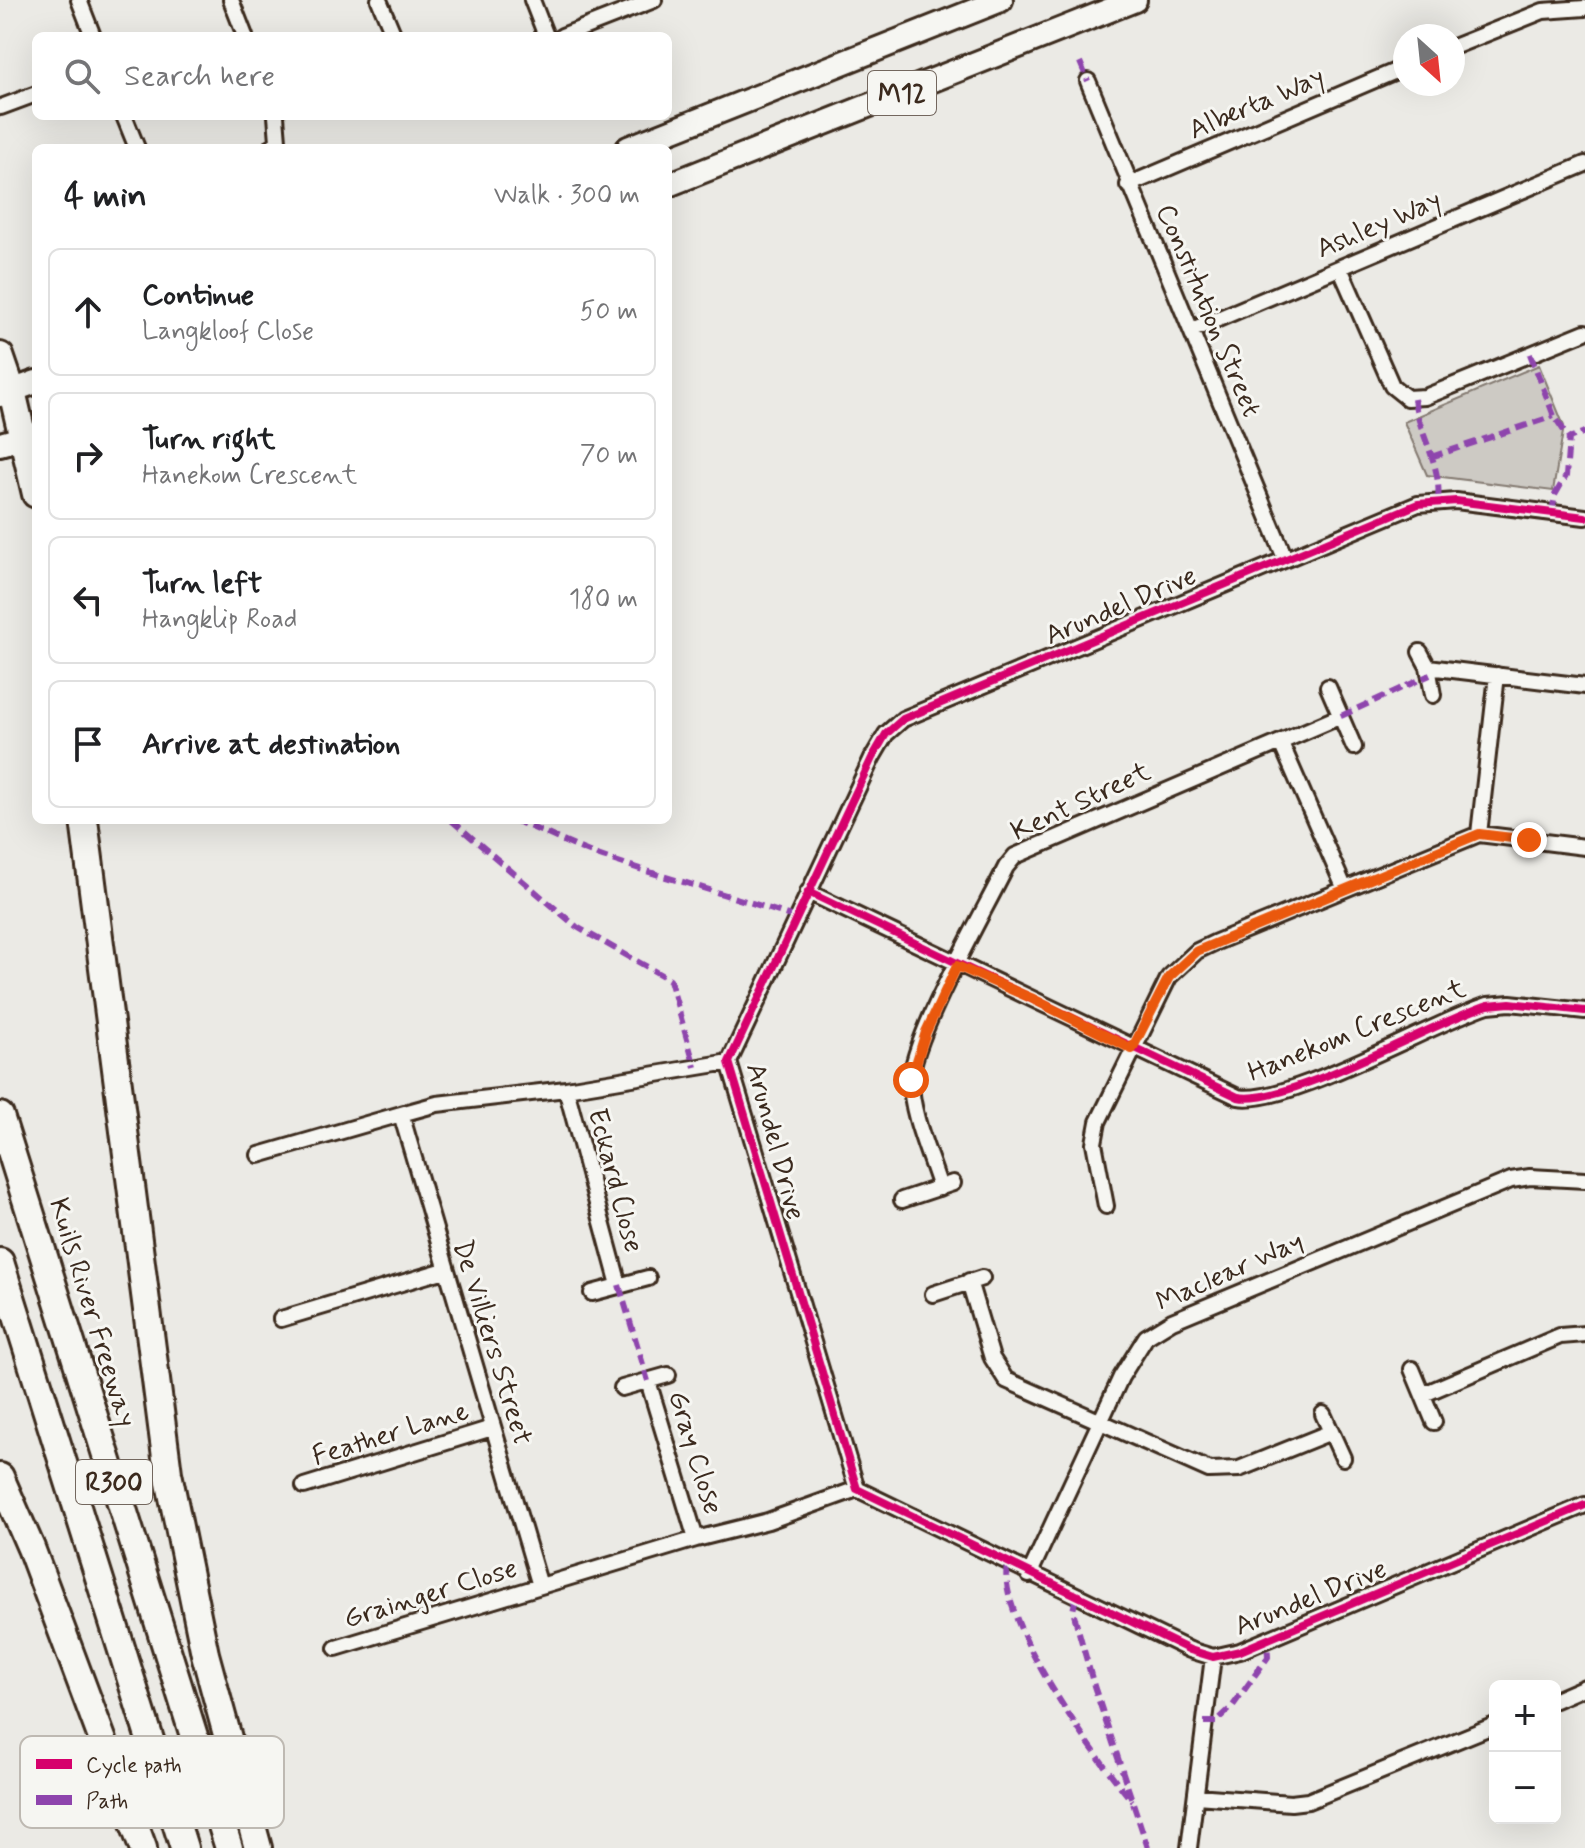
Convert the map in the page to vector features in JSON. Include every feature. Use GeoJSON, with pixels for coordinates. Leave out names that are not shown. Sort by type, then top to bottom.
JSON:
{"type":"FeatureCollection","features":[{"type":"Feature","properties":{"kind":"highway"},"geometry":{"type":"LineString","coordinates":[[0,356],[16,389],[20,439],[32,480]]}},
{"type":"Feature","properties":{"kind":"highway"},"geometry":{"type":"LineString","coordinates":[[85,824],[168,1473],[205,1654],[227,1736]]}},
{"type":"Feature","properties":{"kind":"highway","name":"Kuils River Freeway"},"geometry":{"type":"LineString","coordinates":[[0,1116],[194,1736]]}},
{"type":"Feature","properties":{"kind":"highway","name":"R300"},"geometry":{"type":"LineString","coordinates":[[0,1262],[149,1736]]}},
{"type":"Feature","properties":{"kind":"highway"},"geometry":{"type":"LineString","coordinates":[[0,1477],[31,1548],[101,1736]]}},
{"type":"Feature","properties":{"kind":"highway"},"geometry":{"type":"LineString","coordinates":[[136,1828],[143,1848]]}},
{"type":"Feature","properties":{"kind":"highway","name":"R300"},"geometry":{"type":"LineString","coordinates":[[178,1828],[184,1848]]}},
{"type":"Feature","properties":{"kind":"highway","name":"Kuils River Freeway"},"geometry":{"type":"LineString","coordinates":[[223,1828],[229,1848]]}},
{"type":"Feature","properties":{"kind":"highway"},"geometry":{"type":"LineString","coordinates":[[253,1828],[258,1848]]}},
{"type":"Feature","properties":{"kind":"main road","name":"M12"},"geometry":{"type":"LineString","coordinates":[[638,144],[1001,0]]}},
{"type":"Feature","properties":{"kind":"main road","name":"M12"},"geometry":{"type":"LineString","coordinates":[[672,183],[1135,0]]}},
{"type":"Feature","properties":{"kind":"street"},"geometry":{"type":"LineString","coordinates":[[79,0],[91,32]]}},
{"type":"Feature","properties":{"kind":"street"},"geometry":{"type":"LineString","coordinates":[[231,0],[243,32]]}},
{"type":"Feature","properties":{"kind":"street"},"geometry":{"type":"LineString","coordinates":[[379,0],[392,32]]}},
{"type":"Feature","properties":{"kind":"street"},"geometry":{"type":"LineString","coordinates":[[532,0],[544,32]]}},
{"type":"Feature","properties":{"kind":"street"},"geometry":{"type":"LineString","coordinates":[[572,32],[654,0]]}},
{"type":"Feature","properties":{"kind":"street"},"geometry":{"type":"LineString","coordinates":[[1465,42],[1543,11],[1585,8]]}},
{"type":"Feature","properties":{"kind":"street","name":"Alberta Way"},"geometry":{"type":"LineString","coordinates":[[1128,185],[1393,72]]}},
{"type":"Feature","properties":{"kind":"street","name":"Constitution Street"},"geometry":{"type":"LineString","coordinates":[[1088,81],[1128,185],[1192,330],[1285,558]]}},
{"type":"Feature","properties":{"kind":"street"},"geometry":{"type":"LineString","coordinates":[[1,107],[32,95]]}},
{"type":"Feature","properties":{"kind":"street"},"geometry":{"type":"LineString","coordinates":[[126,120],[135,144]]}},
{"type":"Feature","properties":{"kind":"street"},"geometry":{"type":"LineString","coordinates":[[275,144],[278,141],[276,120]]}},
{"type":"Feature","properties":{"kind":"street","name":"Ashley Way"},"geometry":{"type":"LineString","coordinates":[[1192,330],[1585,164]]}},
{"type":"Feature","properties":{"kind":"street"},"geometry":{"type":"LineString","coordinates":[[1340,268],[1392,386],[1407,398],[1425,397],[1585,332]]}},
{"type":"Feature","properties":{"kind":"street","name":"Arundel Drive"},"geometry":{"type":"LineString","coordinates":[[1585,517],[1438,500],[1401,509],[894,725],[877,749],[729,1062],[857,1489],[1029,1575],[1180,1645],[1213,1657],[1240,1651],[1585,1505]]}},
{"type":"Feature","properties":{"kind":"street"},"geometry":{"type":"LineString","coordinates":[[1420,652],[1428,667],[1433,695]]}},
{"type":"Feature","properties":{"kind":"street"},"geometry":{"type":"LineString","coordinates":[[1428,667],[1585,686]]}},
{"type":"Feature","properties":{"kind":"street"},"geometry":{"type":"LineString","coordinates":[[1479,834],[1497,675]]}},
{"type":"Feature","properties":{"kind":"street"},"geometry":{"type":"LineString","coordinates":[[1328,687],[1354,747]]}},
{"type":"Feature","properties":{"kind":"street","name":"Kent Street"},"geometry":{"type":"LineString","coordinates":[[902,1200],[947,1185],[913,1098],[911,1080],[926,1032],[1006,867],[1023,849],[1341,716]]}},
{"type":"Feature","properties":{"kind":"street"},"geometry":{"type":"LineString","coordinates":[[1281,743],[1344,887]]}},
{"type":"Feature","properties":{"kind":"street"},"geometry":{"type":"LineString","coordinates":[[1106,1206],[1094,1143],[1110,1092],[1169,977],[1183,961],[1214,943],[1344,887],[1479,834],[1585,847]]}},
{"type":"Feature","properties":{"kind":"street","name":"Hanekom Crescent"},"geometry":{"type":"LineString","coordinates":[[808,892],[1132,1049],[1238,1097],[1253,1100],[1294,1088],[1488,1005],[1510,1003],[1585,1011]]}},
{"type":"Feature","properties":{"kind":"street"},"geometry":{"type":"LineString","coordinates":[[259,1155],[437,1104],[566,1089],[729,1062]]}},
{"type":"Feature","properties":{"kind":"street","name":"Eckard Close"},"geometry":{"type":"LineString","coordinates":[[566,1089],[619,1285]]}},
{"type":"Feature","properties":{"kind":"street","name":"De Villiers Street"},"geometry":{"type":"LineString","coordinates":[[401,1114],[540,1586]]}},
{"type":"Feature","properties":{"kind":"street","name":"Maclear Way"},"geometry":{"type":"LineString","coordinates":[[1029,1575],[1100,1422],[1146,1337],[1172,1321],[1511,1180],[1541,1177],[1585,1180]]}},
{"type":"Feature","properties":{"kind":"street"},"geometry":{"type":"LineString","coordinates":[[281,1319],[445,1270]]}},
{"type":"Feature","properties":{"kind":"street","name":"Eckard Close"},"geometry":{"type":"LineString","coordinates":[[592,1293],[648,1278]]}},
{"type":"Feature","properties":{"kind":"street"},"geometry":{"type":"LineString","coordinates":[[933,1294],[976,1279],[992,1358],[1006,1380],[1193,1465],[1223,1471],[1239,1469],[1331,1432]]}},
{"type":"Feature","properties":{"kind":"street"},"geometry":{"type":"LineString","coordinates":[[1424,1394],[1538,1344],[1560,1336],[1585,1334]]}},
{"type":"Feature","properties":{"kind":"street"},"geometry":{"type":"LineString","coordinates":[[1412,1369],[1434,1422]]}},
{"type":"Feature","properties":{"kind":"street","name":"Gray Close"},"geometry":{"type":"LineString","coordinates":[[622,1388],[668,1375]]}},
{"type":"Feature","properties":{"kind":"street","name":"Gray Close"},"geometry":{"type":"LineString","coordinates":[[648,1381],[696,1539]]}},
{"type":"Feature","properties":{"kind":"street"},"geometry":{"type":"LineString","coordinates":[[1323,1414],[1343,1458]]}},
{"type":"Feature","properties":{"kind":"street","name":"Feather Lane"},"geometry":{"type":"LineString","coordinates":[[304,1486],[492,1428]]}},
{"type":"Feature","properties":{"kind":"street"},"geometry":{"type":"LineString","coordinates":[[540,1586],[696,1539],[768,1521],[857,1489]]}},
{"type":"Feature","properties":{"kind":"street","name":"Grainger Close"},"geometry":{"type":"LineString","coordinates":[[336,1648],[540,1586]]}},
{"type":"Feature","properties":{"kind":"street"},"geometry":{"type":"LineString","coordinates":[[1189,1848],[1213,1657]]}},
{"type":"Feature","properties":{"kind":"street"},"geometry":{"type":"LineString","coordinates":[[1561,1697],[1585,1687]]}},
{"type":"Feature","properties":{"kind":"street"},"geometry":{"type":"LineString","coordinates":[[1196,1796],[1291,1803],[1308,1801],[1489,1727]]}},
{"type":"Feature","properties":{"kind":"shaded area"},"geometry":{"type":"Polygon","coordinates":[[[1539,365],[1564,426],[1553,491],[1427,475],[1404,422],[1539,365]]]}},
{"type":"Feature","properties":{"kind":"marked path"},"geometry":{"type":"LineString","coordinates":[[1080,62],[1088,81]]}},
{"type":"Feature","properties":{"kind":"marked path"},"geometry":{"type":"LineString","coordinates":[[1530,354],[1554,416],[1569,438]]}},
{"type":"Feature","properties":{"kind":"marked path"},"geometry":{"type":"LineString","coordinates":[[1414,399],[1437,474],[1438,500]]}},
{"type":"Feature","properties":{"kind":"marked path"},"geometry":{"type":"LineString","coordinates":[[1431,457],[1554,416]]}},
{"type":"Feature","properties":{"kind":"marked path"},"geometry":{"type":"LineString","coordinates":[[1552,513],[1555,495],[1566,476],[1569,438],[1585,432]]}},
{"type":"Feature","properties":{"kind":"marked path"},"geometry":{"type":"LineString","coordinates":[[1341,716],[1430,675]]}},
{"type":"Feature","properties":{"kind":"marked path"},"geometry":{"type":"LineString","coordinates":[[456,824],[577,927],[670,980],[695,1067]]}},
{"type":"Feature","properties":{"kind":"marked path"},"geometry":{"type":"LineString","coordinates":[[523,824],[597,855],[796,918]]}},
{"type":"Feature","properties":{"kind":"marked path"},"geometry":{"type":"LineString","coordinates":[[619,1285],[648,1381]]}},
{"type":"Feature","properties":{"kind":"marked path"},"geometry":{"type":"LineString","coordinates":[[1007,1565],[1008,1590],[1032,1653],[1074,1722],[1132,1801]]}},
{"type":"Feature","properties":{"kind":"marked path"},"geometry":{"type":"LineString","coordinates":[[1076,1597],[1073,1611],[1094,1686],[1148,1848]]}},
{"type":"Feature","properties":{"kind":"marked path"},"geometry":{"type":"LineString","coordinates":[[1204,1722],[1216,1722],[1232,1707],[1268,1657],[1267,1639]]}},
{"type":"Feature","properties":{"kind":"cycle path"},"geometry":{"type":"LineString","coordinates":[[1585,517],[1456,501],[1418,504],[903,719],[886,734],[872,758],[729,1062],[857,1489],[1190,1650],[1213,1657],[1240,1651],[1585,1505]]}},
{"type":"Feature","properties":{"kind":"cycle path"},"geometry":{"type":"LineString","coordinates":[[808,892],[1238,1097],[1260,1097],[1323,1077],[1488,1005],[1510,1003],[1585,1011]]}},
{"type":"Feature","properties":{"kind":"route"},"geometry":{"type":"LineString","coordinates":[[911,1080],[926,1032],[957,966],[1031,998],[1132,1049],[1169,977],[1197,951],[1344,887],[1479,834],[1529,840]]}}]}
